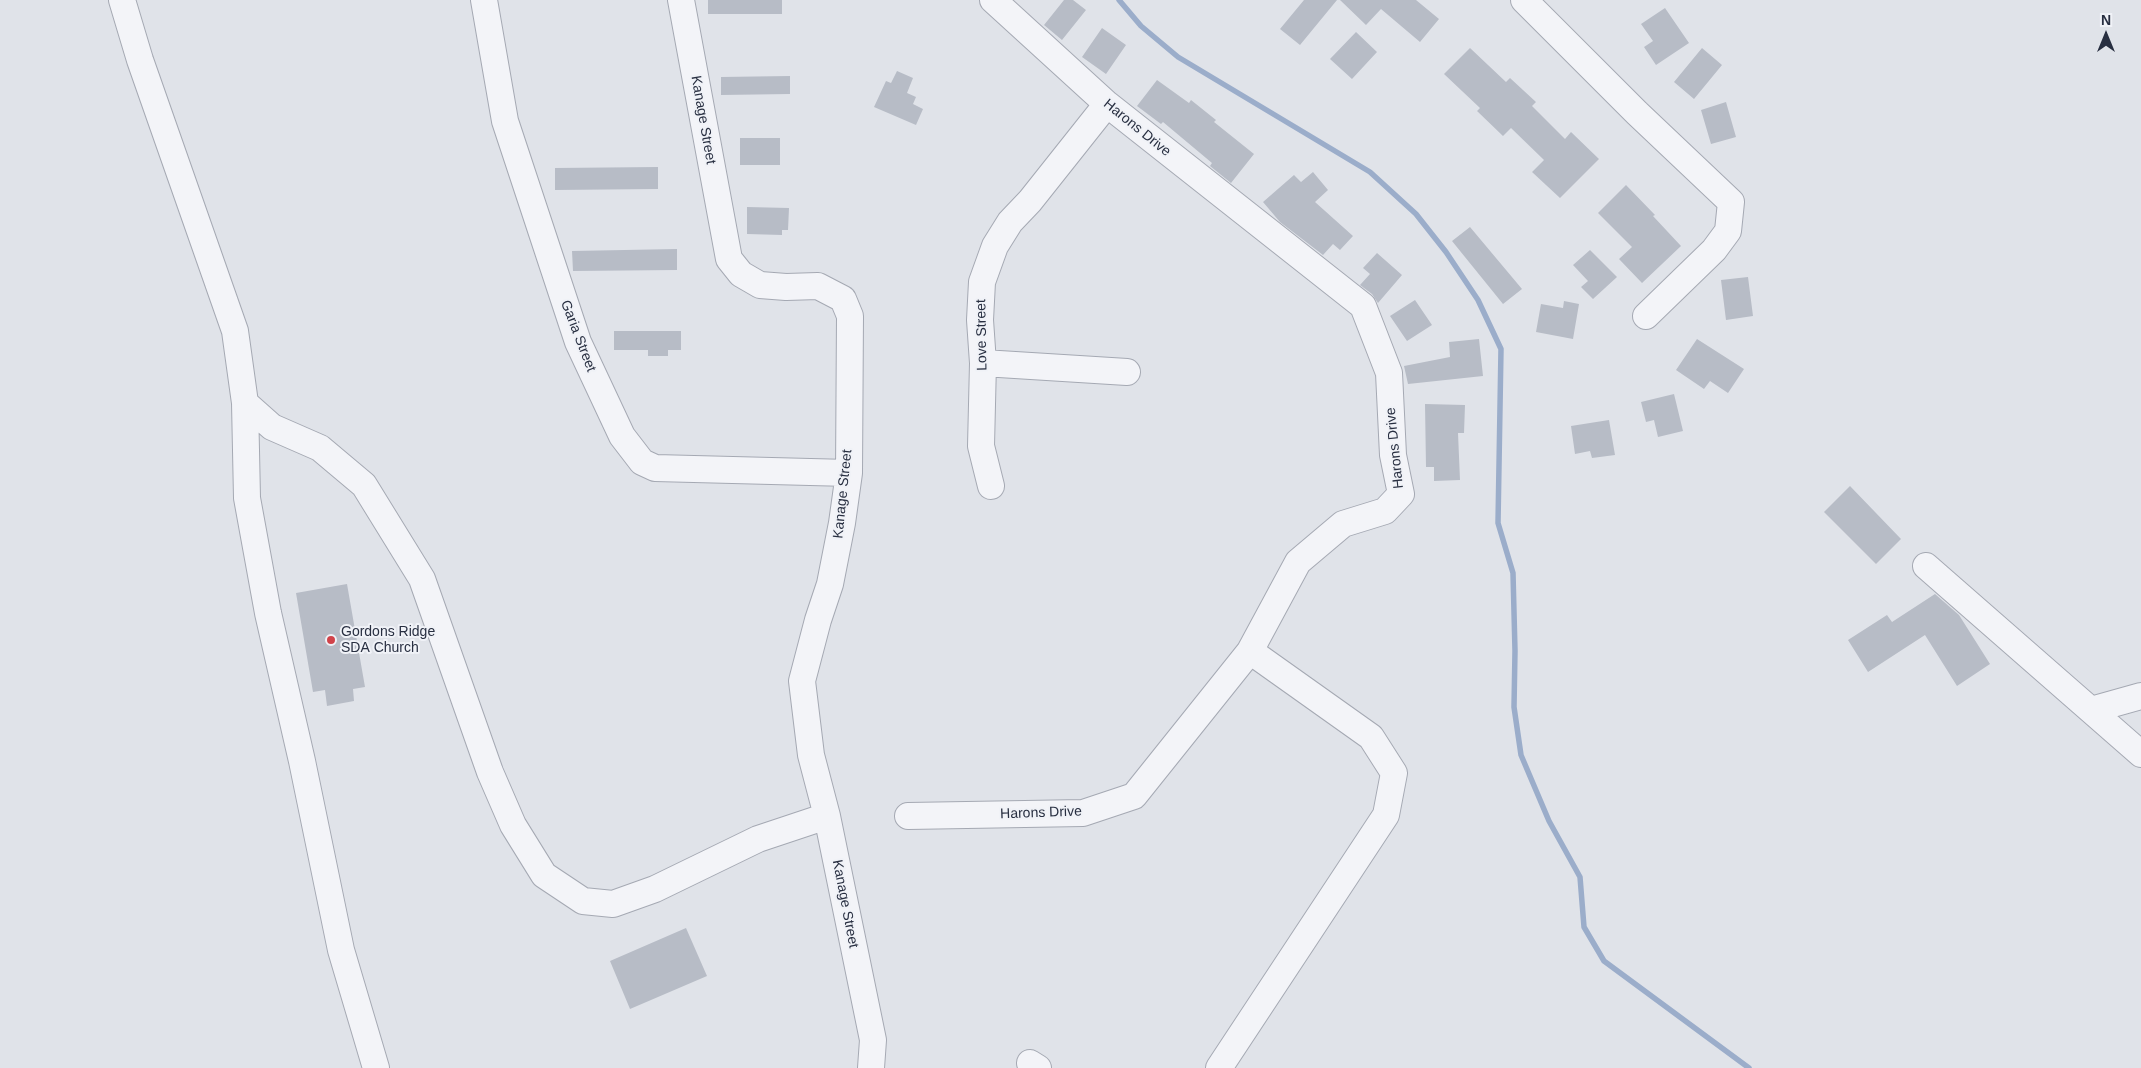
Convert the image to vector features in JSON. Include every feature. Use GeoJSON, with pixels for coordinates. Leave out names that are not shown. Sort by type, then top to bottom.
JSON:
{"type":"FeatureCollection","features":[{"type":"Feature","properties":{"kind":"street"},"geometry":{"type":"LineString","coordinates":[[122,0],[140,60],[235,331],[245,403],[247,498],[268,613],[302,762],[341,950],[376,1068]]}},
{"type":"Feature","properties":{"kind":"street","name":"Garia Street"},"geometry":{"type":"LineString","coordinates":[[484,0],[505,121],[578,342],[622,436],[642,462],[655,468],[849,473]]}},
{"type":"Feature","properties":{"kind":"street","name":"Kanage Street"},"geometry":{"type":"LineString","coordinates":[[681,0],[729,260],[741,274],[760,285],[786,287],[818,286],[843,299],[850,316],[849,473],[842,523],[830,584],[818,620],[802,681],[811,755],[828,816],[873,1040],[871,1068]]}},
{"type":"Feature","properties":{"kind":"street","name":"Harons Drive"},"geometry":{"type":"LineString","coordinates":[[908,816],[1083,813],[1134,796],[1250,652],[1298,562],[1344,524],[1386,511],[1401,494],[1393,455],[1389,373],[1363,306],[1107,104],[993,0]]}},
{"type":"Feature","properties":{"kind":"street"},"geometry":{"type":"LineString","coordinates":[[1524,0],[1637,113],[1731,202],[1728,231],[1714,250],[1646,316]]}},
{"type":"Feature","properties":{"kind":"street","name":"Love Street"},"geometry":{"type":"LineString","coordinates":[[990,486],[981,446],[983,363],[980,320],[982,282],[995,246],[1010,222],[1030,201],[1107,104]]}},
{"type":"Feature","properties":{"kind":"street"},"geometry":{"type":"LineString","coordinates":[[983,363],[1127,372]]}},
{"type":"Feature","properties":{"kind":"street"},"geometry":{"type":"LineString","coordinates":[[245,403],[272,427],[320,448],[364,484],[422,579],[490,772],[513,825],[544,875],[583,901],[613,904],[655,890],[758,839],[828,816]]}},
{"type":"Feature","properties":{"kind":"street"},"geometry":{"type":"LineString","coordinates":[[1926,566],[2141,754]]}},
{"type":"Feature","properties":{"kind":"street"},"geometry":{"type":"LineString","coordinates":[[1219,1068],[1386,815],[1394,773],[1371,737],[1250,652]]}},
{"type":"Feature","properties":{"kind":"street"},"geometry":{"type":"LineString","coordinates":[[2091,710],[2141,696]]}},
{"type":"Feature","properties":{"kind":"building"},"geometry":{"type":"Polygon","coordinates":[[[708,0],[782,0],[782,14],[708,14],[708,0]]]}},
{"type":"Feature","properties":{"kind":"building"},"geometry":{"type":"Polygon","coordinates":[[[1064,0],[1073,0],[1086,10],[1062,40],[1044,25],[1064,0]]]}},
{"type":"Feature","properties":{"kind":"building"},"geometry":{"type":"Polygon","coordinates":[[[1304,0],[1337,0],[1300,45],[1280,29],[1304,0]]]}},
{"type":"Feature","properties":{"kind":"building"},"geometry":{"type":"Polygon","coordinates":[[[1340,0],[1416,0],[1439,19],[1420,42],[1381,9],[1366,25],[1340,0]]]}},
{"type":"Feature","properties":{"kind":"building"},"geometry":{"type":"Polygon","coordinates":[[[1665,8],[1689,43],[1656,65],[1644,47],[1653,41],[1641,24],[1665,8]]]}},
{"type":"Feature","properties":{"kind":"building"},"geometry":{"type":"Polygon","coordinates":[[[1102,28],[1126,45],[1106,74],[1082,57],[1102,28]]]}},
{"type":"Feature","properties":{"kind":"building"},"geometry":{"type":"Polygon","coordinates":[[[1356,32],[1377,52],[1352,79],[1330,59],[1356,32]]]}},
{"type":"Feature","properties":{"kind":"building"},"geometry":{"type":"Polygon","coordinates":[[[1470,48],[1506,82],[1510,78],[1536,102],[1532,106],[1565,139],[1571,132],[1599,159],[1560,198],[1532,172],[1544,160],[1511,128],[1503,136],[1477,111],[1480,108],[1444,74],[1470,48]]]}},
{"type":"Feature","properties":{"kind":"building"},"geometry":{"type":"Polygon","coordinates":[[[1702,48],[1722,65],[1694,99],[1674,82],[1702,48]]]}},
{"type":"Feature","properties":{"kind":"building"},"geometry":{"type":"Polygon","coordinates":[[[897,71],[913,78],[907,93],[916,97],[913,104],[923,109],[916,125],[874,107],[886,81],[891,83],[897,71]]]}},
{"type":"Feature","properties":{"kind":"building"},"geometry":{"type":"Polygon","coordinates":[[[790,76],[790,94],[721,95],[721,77],[790,76]]]}},
{"type":"Feature","properties":{"kind":"building"},"geometry":{"type":"Polygon","coordinates":[[[1157,80],[1189,103],[1191,100],[1216,120],[1214,122],[1254,154],[1231,183],[1210,166],[1212,163],[1163,122],[1161,124],[1137,106],[1157,80]]]}},
{"type":"Feature","properties":{"kind":"building"},"geometry":{"type":"Polygon","coordinates":[[[1726,102],[1736,137],[1711,144],[1701,110],[1726,102]]]}},
{"type":"Feature","properties":{"kind":"building"},"geometry":{"type":"Polygon","coordinates":[[[740,138],[780,138],[780,165],[740,165],[740,138]]]}},
{"type":"Feature","properties":{"kind":"building"},"geometry":{"type":"Polygon","coordinates":[[[658,167],[658,189],[555,190],[555,168],[658,167]]]}},
{"type":"Feature","properties":{"kind":"building"},"geometry":{"type":"Polygon","coordinates":[[[1313,172],[1328,190],[1315,202],[1353,236],[1340,250],[1333,244],[1323,255],[1280,222],[1263,202],[1294,175],[1301,182],[1313,172]]]}},
{"type":"Feature","properties":{"kind":"building"},"geometry":{"type":"Polygon","coordinates":[[[1626,185],[1681,246],[1642,283],[1619,259],[1632,247],[1598,213],[1626,185]]]}},
{"type":"Feature","properties":{"kind":"building"},"geometry":{"type":"Polygon","coordinates":[[[747,207],[789,208],[788,230],[782,230],[782,235],[747,234],[747,207]]]}},
{"type":"Feature","properties":{"kind":"building"},"geometry":{"type":"Polygon","coordinates":[[[1470,227],[1522,289],[1503,304],[1452,241],[1470,227]]]}},
{"type":"Feature","properties":{"kind":"building"},"geometry":{"type":"Polygon","coordinates":[[[677,249],[677,270],[573,271],[572,251],[677,249]]]}},
{"type":"Feature","properties":{"kind":"building"},"geometry":{"type":"Polygon","coordinates":[[[1590,250],[1617,277],[1593,299],[1581,287],[1588,281],[1573,265],[1590,250]]]}},
{"type":"Feature","properties":{"kind":"building"},"geometry":{"type":"Polygon","coordinates":[[[1377,253],[1402,275],[1378,303],[1372,294],[1360,285],[1370,274],[1363,268],[1377,253]]]}},
{"type":"Feature","properties":{"kind":"building"},"geometry":{"type":"Polygon","coordinates":[[[1748,277],[1753,316],[1726,320],[1721,280],[1748,277]]]}},
{"type":"Feature","properties":{"kind":"building"},"geometry":{"type":"Polygon","coordinates":[[[1415,300],[1432,325],[1407,341],[1390,316],[1415,300]]]}},
{"type":"Feature","properties":{"kind":"building"},"geometry":{"type":"Polygon","coordinates":[[[1564,301],[1579,304],[1573,339],[1536,332],[1541,304],[1563,308],[1564,301]]]}},
{"type":"Feature","properties":{"kind":"building"},"geometry":{"type":"Polygon","coordinates":[[[614,331],[681,331],[681,350],[668,350],[668,356],[648,356],[648,350],[614,350],[614,331]]]}},
{"type":"Feature","properties":{"kind":"building"},"geometry":{"type":"Polygon","coordinates":[[[1479,339],[1483,376],[1408,384],[1404,366],[1450,357],[1449,342],[1479,339]]]}},
{"type":"Feature","properties":{"kind":"building"},"geometry":{"type":"Polygon","coordinates":[[[1697,339],[1744,369],[1728,393],[1710,381],[1704,389],[1676,370],[1697,339]]]}},
{"type":"Feature","properties":{"kind":"building"},"geometry":{"type":"Polygon","coordinates":[[[1674,394],[1683,431],[1658,437],[1654,420],[1646,422],[1641,402],[1674,394]]]}},
{"type":"Feature","properties":{"kind":"building"},"geometry":{"type":"Polygon","coordinates":[[[1425,404],[1465,405],[1464,433],[1458,433],[1460,480],[1434,481],[1434,467],[1426,467],[1425,404]]]}},
{"type":"Feature","properties":{"kind":"building"},"geometry":{"type":"Polygon","coordinates":[[[1609,420],[1615,455],[1592,458],[1590,451],[1575,454],[1571,426],[1609,420]]]}},
{"type":"Feature","properties":{"kind":"building"},"geometry":{"type":"Polygon","coordinates":[[[1850,486],[1901,539],[1876,564],[1824,512],[1850,486]]]}},
{"type":"Feature","properties":{"kind":"building","name":"Gordons Ridge SDA Church"},"geometry":{"type":"Polygon","coordinates":[[[347,584],[365,687],[353,689],[354,701],[327,706],[325,690],[313,692],[296,593],[347,584]]]}},
{"type":"Feature","properties":{"kind":"building"},"geometry":{"type":"Polygon","coordinates":[[[1935,594],[1959,615],[1990,664],[1957,686],[1925,635],[1868,672],[1848,640],[1887,615],[1892,622],[1935,594]]]}},
{"type":"Feature","properties":{"kind":"building"},"geometry":{"type":"Polygon","coordinates":[[[686,928],[707,976],[630,1009],[610,961],[686,928]]]}},
{"type":"Feature","properties":{"kind":"waterway"},"geometry":{"type":"LineString","coordinates":[[1119,0],[1141,26],[1178,57],[1370,172],[1416,214],[1446,252],[1478,300],[1501,349],[1498,523],[1513,573],[1514,707],[1521,755],[1549,821],[1580,877],[1584,927],[1604,961],[1749,1068]]}},
{"type":"Feature","properties":{"kind":"place","name":"Gordons Ridge SDA Church"},"geometry":{"type":"Point","coordinates":[331,640]}}]}
